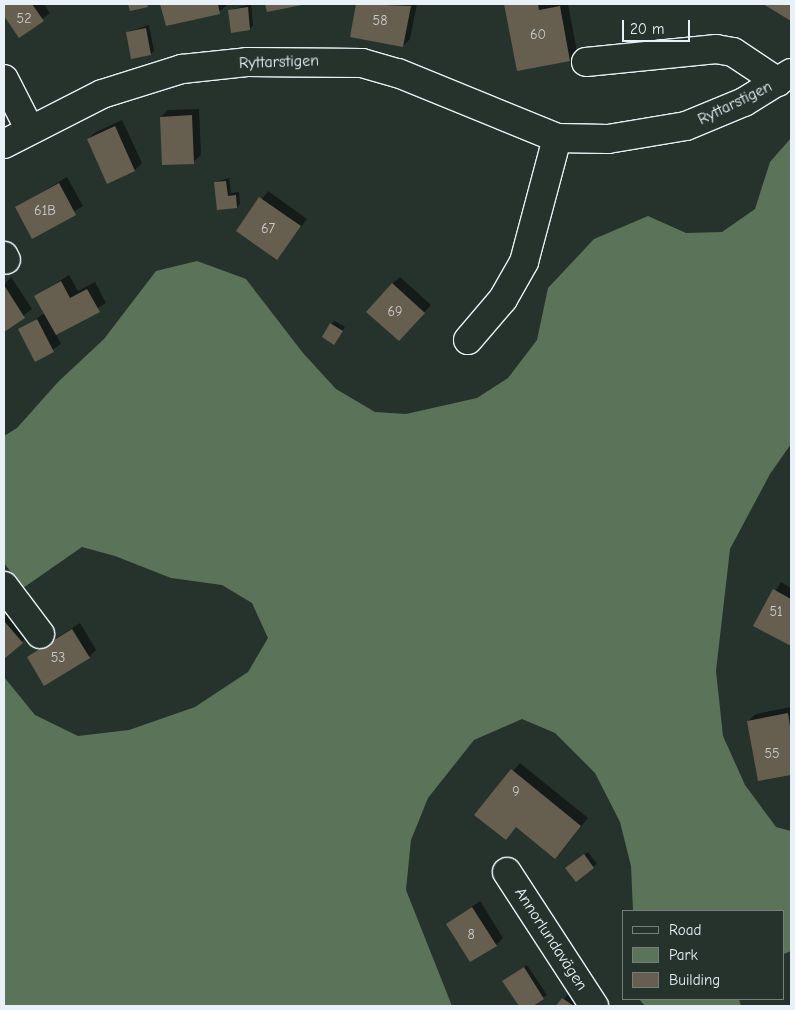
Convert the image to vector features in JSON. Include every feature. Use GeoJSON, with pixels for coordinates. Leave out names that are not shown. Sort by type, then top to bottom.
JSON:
{"type":"FeatureCollection","features":[{"type":"Feature","properties":{"kind":"street"},"geometry":{"type":"LineString","coordinates":[[586,62],[716,49],[733,52],[785,77]]}},
{"type":"Feature","properties":{"kind":"street","name":"Ryttarstigen"},"geometry":{"type":"LineString","coordinates":[[4,144],[102,94],[182,69],[247,62],[316,60],[362,63],[398,73],[557,138],[608,138],[652,134],[686,126],[744,102],[785,77]]}},
{"type":"Feature","properties":{"kind":"street"},"geometry":{"type":"LineString","coordinates":[[4,79],[30,130]]}},
{"type":"Feature","properties":{"kind":"street"},"geometry":{"type":"LineString","coordinates":[[468,340],[503,299],[524,262],[557,138]]}},
{"type":"Feature","properties":{"kind":"street"},"geometry":{"type":"LineString","coordinates":[[4,586],[40,634]]}},
{"type":"Feature","properties":{"kind":"street","name":"Annorlundavägen"},"geometry":{"type":"LineString","coordinates":[[508,872],[594,1006]]}},
{"type":"Feature","properties":{"kind":"green space"},"geometry":{"type":"Polygon","coordinates":[[[791,138],[791,444],[770,474],[730,549],[716,671],[723,736],[745,785],[776,827],[791,831],[791,951],[785,954],[785,910],[633,910],[631,866],[620,822],[595,773],[555,733],[522,719],[474,740],[428,798],[411,840],[406,890],[452,1006],[4,1006],[4,677],[35,715],[78,736],[129,730],[195,707],[248,672],[268,638],[252,603],[222,585],[171,578],[115,556],[82,547],[23,588],[4,563],[4,436],[17,428],[58,382],[104,339],[156,271],[197,261],[246,279],[303,353],[336,389],[375,412],[406,414],[477,398],[508,378],[537,340],[548,288],[594,239],[648,216],[686,233],[722,232],[755,209],[770,162],[791,138]]]}},
{"type":"Feature","properties":{"kind":"green space"},"geometry":{"type":"Polygon","coordinates":[[[640,1000],[739,1000],[741,1006],[645,1006],[640,1000]]]}},
{"type":"Feature","properties":{"kind":"building"},"geometry":{"type":"Polygon","coordinates":[[[4,4],[32,4],[44,21],[19,38],[4,16],[4,4]]]}},
{"type":"Feature","properties":{"kind":"building"},"geometry":{"type":"Polygon","coordinates":[[[128,4],[147,4],[148,7],[130,11],[128,4]]]}},
{"type":"Feature","properties":{"kind":"building"},"geometry":{"type":"Polygon","coordinates":[[[160,4],[218,4],[220,14],[166,26],[160,4]]]}},
{"type":"Feature","properties":{"kind":"building"},"geometry":{"type":"Polygon","coordinates":[[[265,4],[302,4],[302,5],[267,12],[265,4]]]}},
{"type":"Feature","properties":{"kind":"building"},"geometry":{"type":"Polygon","coordinates":[[[356,4],[411,6],[403,47],[350,37],[356,4]]]}},
{"type":"Feature","properties":{"kind":"building"},"geometry":{"type":"Polygon","coordinates":[[[504,4],[538,4],[539,10],[560,6],[570,61],[517,71],[504,4]]]}},
{"type":"Feature","properties":{"kind":"building"},"geometry":{"type":"Polygon","coordinates":[[[763,4],[791,4],[791,21],[763,4]]]}},
{"type":"Feature","properties":{"kind":"building"},"geometry":{"type":"Polygon","coordinates":[[[248,7],[250,30],[231,33],[228,10],[248,7]]]}},
{"type":"Feature","properties":{"kind":"building"},"geometry":{"type":"Polygon","coordinates":[[[146,28],[151,55],[131,59],[126,32],[146,28]]]}},
{"type":"Feature","properties":{"kind":"building"},"geometry":{"type":"Polygon","coordinates":[[[192,115],[194,164],[162,165],[160,117],[192,115]]]}},
{"type":"Feature","properties":{"kind":"building"},"geometry":{"type":"Polygon","coordinates":[[[115,126],[135,171],[107,184],[87,139],[115,126]]]}},
{"type":"Feature","properties":{"kind":"building"},"geometry":{"type":"Polygon","coordinates":[[[226,181],[228,196],[236,195],[237,208],[217,210],[214,182],[226,181]]]}},
{"type":"Feature","properties":{"kind":"building"},"geometry":{"type":"Polygon","coordinates":[[[59,183],[76,215],[32,239],[15,207],[59,183]]]}},
{"type":"Feature","properties":{"kind":"building"},"geometry":{"type":"Polygon","coordinates":[[[259,197],[301,226],[277,260],[236,231],[259,197]]]}},
{"type":"Feature","properties":{"kind":"building"},"geometry":{"type":"Polygon","coordinates":[[[61,281],[70,298],[87,289],[100,312],[56,335],[34,296],[61,281]]]}},
{"type":"Feature","properties":{"kind":"building"},"geometry":{"type":"Polygon","coordinates":[[[392,283],[425,313],[399,341],[366,312],[392,283]]]}},
{"type":"Feature","properties":{"kind":"building"},"geometry":{"type":"Polygon","coordinates":[[[4,285],[25,318],[4,332],[4,285]]]}},
{"type":"Feature","properties":{"kind":"building"},"geometry":{"type":"Polygon","coordinates":[[[37,319],[54,352],[35,362],[18,329],[37,319]]]}},
{"type":"Feature","properties":{"kind":"building"},"geometry":{"type":"Polygon","coordinates":[[[330,323],[343,331],[334,345],[322,337],[330,323]]]}},
{"type":"Feature","properties":{"kind":"building"},"geometry":{"type":"Polygon","coordinates":[[[773,589],[791,599],[791,646],[753,626],[773,589]]]}},
{"type":"Feature","properties":{"kind":"building"},"geometry":{"type":"Polygon","coordinates":[[[4,621],[23,643],[4,659],[4,621]]]}},
{"type":"Feature","properties":{"kind":"building"},"geometry":{"type":"Polygon","coordinates":[[[72,629],[90,658],[44,686],[27,657],[72,629]]]}},
{"type":"Feature","properties":{"kind":"building"},"geometry":{"type":"Polygon","coordinates":[[[788,713],[791,733],[791,775],[758,781],[747,721],[788,713]]]}},
{"type":"Feature","properties":{"kind":"building"},"geometry":{"type":"Polygon","coordinates":[[[511,769],[581,826],[555,859],[516,827],[506,840],[474,815],[511,769]]]}},
{"type":"Feature","properties":{"kind":"building"},"geometry":{"type":"Polygon","coordinates":[[[584,854],[594,868],[576,882],[565,868],[584,854]]]}},
{"type":"Feature","properties":{"kind":"building"},"geometry":{"type":"Polygon","coordinates":[[[472,907],[497,946],[470,962],[446,924],[472,907]]]}},
{"type":"Feature","properties":{"kind":"building"},"geometry":{"type":"Polygon","coordinates":[[[524,967],[544,999],[533,1006],[519,1006],[502,981],[524,967]]]}},
{"type":"Feature","properties":{"kind":"building"},"geometry":{"type":"Polygon","coordinates":[[[562,998],[574,1006],[556,1006],[562,998]]]}}]}
